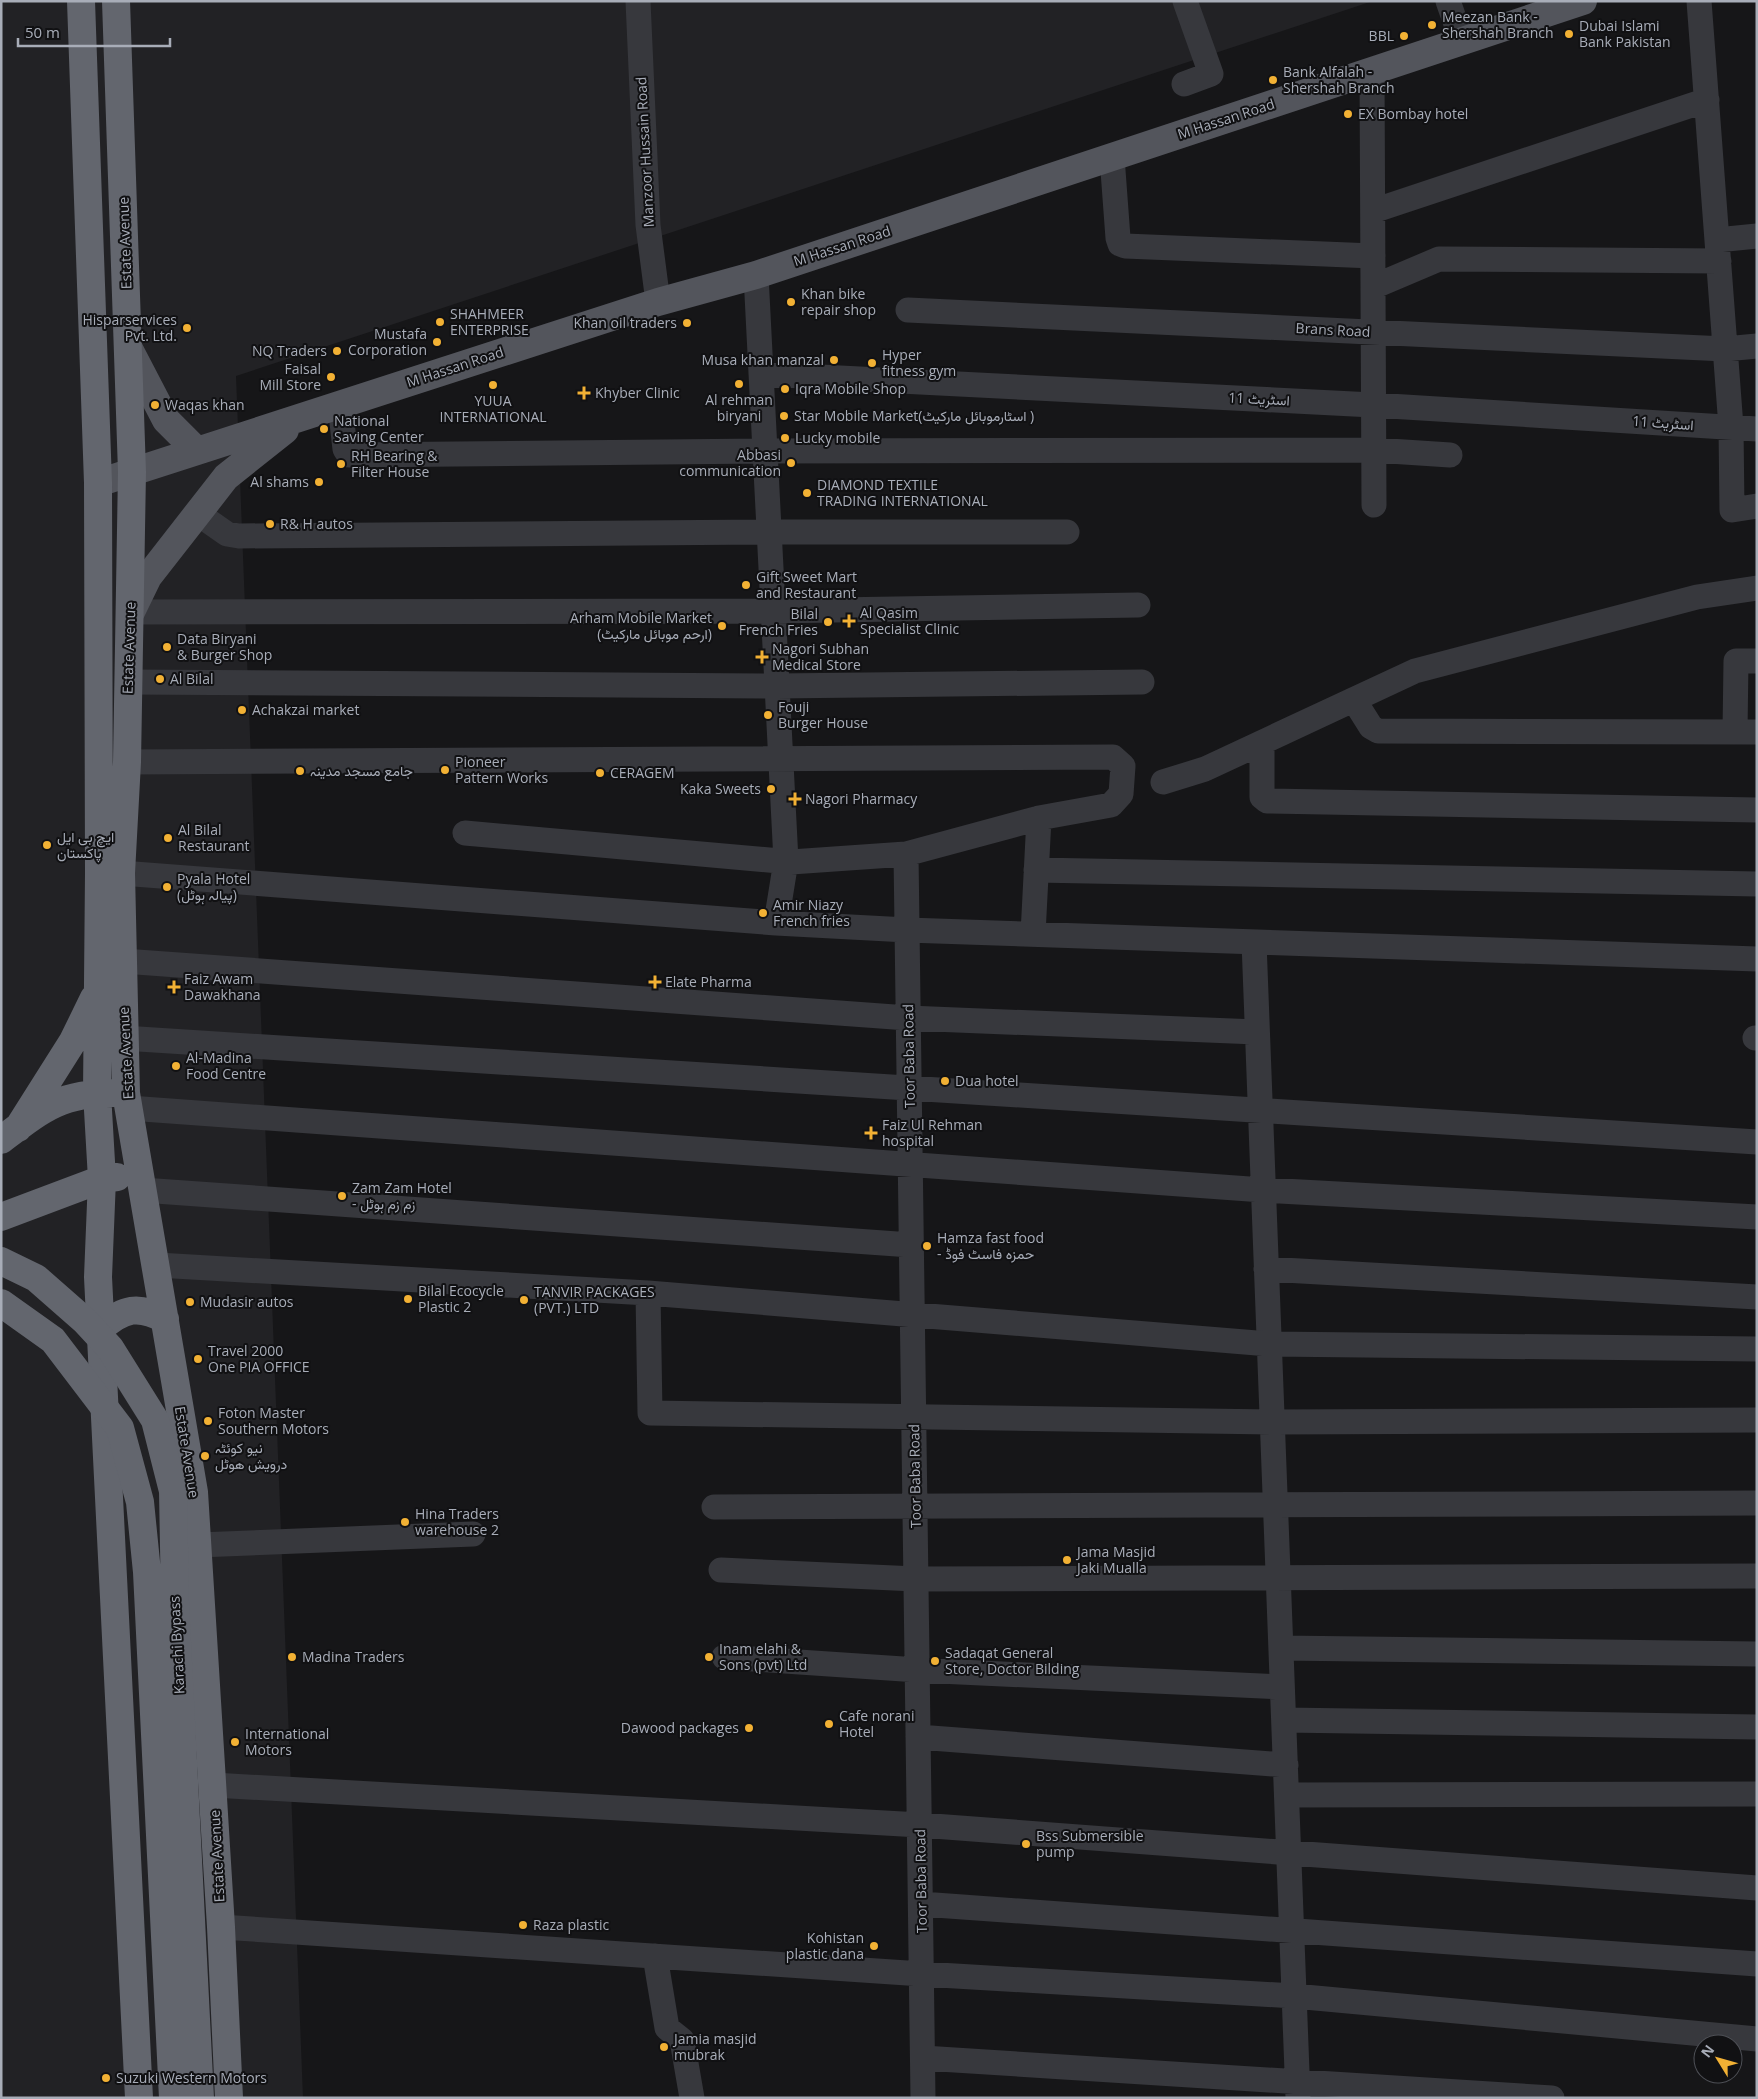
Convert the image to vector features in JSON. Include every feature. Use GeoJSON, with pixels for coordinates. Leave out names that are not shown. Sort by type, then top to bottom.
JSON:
{"type":"FeatureCollection","features":[{"type":"Feature","properties":{"kind":"highway","name":"Estate Avenue"},"geometry":{"type":"LineString","coordinates":[[82,1],[98,483],[97,1093],[102,1179],[98,1268],[139,2098]]}},
{"type":"Feature","properties":{"kind":"highway","name":"Estate Avenue"},"geometry":{"type":"LineString","coordinates":[[116,1],[132,472],[127,762],[121,873],[123,1038],[127,1100],[194,1492],[213,1785],[229,2098]]}},
{"type":"Feature","properties":{"kind":"highway"},"geometry":{"type":"LineString","coordinates":[[9,1134],[73,1041],[98,990]]}},
{"type":"Feature","properties":{"kind":"highway"},"geometry":{"type":"LineString","coordinates":[[9,1134],[45,1107],[58,1101],[97,1093],[127,1100]]}},
{"type":"Feature","properties":{"kind":"highway"},"geometry":{"type":"LineString","coordinates":[[1,1217],[102,1179],[140,1182]]}},
{"type":"Feature","properties":{"kind":"highway","name":"Karachi Bypass"},"geometry":{"type":"LineString","coordinates":[[1,1261],[36,1278],[85,1321],[110,1348],[155,1420],[173,1491],[174,1602],[200,2098]]}},
{"type":"Feature","properties":{"kind":"highway","name":"Karachi Bypass"},"geometry":{"type":"LineString","coordinates":[[1,1303],[53,1340],[120,1428],[140,1502],[147,1572],[173,2098]]}},
{"type":"Feature","properties":{"kind":"highway"},"geometry":{"type":"LineString","coordinates":[[101,1328],[114,1316],[131,1310],[150,1311],[165,1319]]}},
{"type":"Feature","properties":{"kind":"main road","name":"M Hassan Road"},"geometry":{"type":"LineString","coordinates":[[98,483],[658,302],[756,275],[1583,1]]}},
{"type":"Feature","properties":{"kind":"main road"},"geometry":{"type":"LineString","coordinates":[[128,347],[166,420],[197,451]]}},
{"type":"Feature","properties":{"kind":"main road"},"geometry":{"type":"LineString","coordinates":[[131,612],[148,577],[226,477],[302,418]]}},
{"type":"Feature","properties":{"kind":"street","name":"Manzoor Hussain Road"},"geometry":{"type":"LineString","coordinates":[[638,1],[648,225],[658,302]]}},
{"type":"Feature","properties":{"kind":"street"},"geometry":{"type":"LineString","coordinates":[[1184,84],[1211,74],[1185,1]]}},
{"type":"Feature","properties":{"kind":"street"},"geometry":{"type":"LineString","coordinates":[[1448,1],[1462,41]]}},
{"type":"Feature","properties":{"kind":"street"},"geometry":{"type":"LineString","coordinates":[[1699,1],[1731,427],[1732,510],[1757,506]]}},
{"type":"Feature","properties":{"kind":"street"},"geometry":{"type":"LineString","coordinates":[[1372,71],[1374,505]]}},
{"type":"Feature","properties":{"kind":"street"},"geometry":{"type":"LineString","coordinates":[[1373,211],[1706,100]]}},
{"type":"Feature","properties":{"kind":"street"},"geometry":{"type":"LineString","coordinates":[[1112,157],[1118,238],[1120,244],[1125,246],[1373,256]]}},
{"type":"Feature","properties":{"kind":"street"},"geometry":{"type":"LineString","coordinates":[[1373,287],[1439,259],[1718,251],[1757,236]]}},
{"type":"Feature","properties":{"kind":"street"},"geometry":{"type":"LineString","coordinates":[[756,275],[786,861],[776,923]]}},
{"type":"Feature","properties":{"kind":"street","name":"Brans Road"},"geometry":{"type":"LineString","coordinates":[[908,310],[1725,349],[1757,346]]}},
{"type":"Feature","properties":{"kind":"street","name":"اسٹریٹ 11"},"geometry":{"type":"LineString","coordinates":[[761,374],[1373,405],[1757,429]]}},
{"type":"Feature","properties":{"kind":"street"},"geometry":{"type":"LineString","coordinates":[[340,405],[345,449],[349,455],[765,451],[1374,450],[1450,455]]}},
{"type":"Feature","properties":{"kind":"street"},"geometry":{"type":"LineString","coordinates":[[197,513],[227,534],[239,536],[1067,532]]}},
{"type":"Feature","properties":{"kind":"street"},"geometry":{"type":"LineString","coordinates":[[1163,782],[1205,769],[1415,671],[1696,597],[1757,588]]}},
{"type":"Feature","properties":{"kind":"street"},"geometry":{"type":"LineString","coordinates":[[131,612],[773,611],[1138,605]]}},
{"type":"Feature","properties":{"kind":"street"},"geometry":{"type":"LineString","coordinates":[[1354,700],[1371,727],[1378,731],[1746,732],[1736,661],[1757,661]]}},
{"type":"Feature","properties":{"kind":"street"},"geometry":{"type":"LineString","coordinates":[[128,682],[777,686],[1142,682]]}},
{"type":"Feature","properties":{"kind":"street"},"geometry":{"type":"LineString","coordinates":[[1262,742],[1262,797],[1267,801],[1757,810]]}},
{"type":"Feature","properties":{"kind":"street"},"geometry":{"type":"LineString","coordinates":[[127,762],[1113,757],[1123,766],[1121,794],[1111,805],[1039,818],[906,854],[786,861],[465,833]]}},
{"type":"Feature","properties":{"kind":"street"},"geometry":{"type":"LineString","coordinates":[[1032,934],[1039,818]]}},
{"type":"Feature","properties":{"kind":"street","name":"Toor Baba Road"},"geometry":{"type":"LineString","coordinates":[[906,854],[911,1313],[916,1507],[924,2098]]}},
{"type":"Feature","properties":{"kind":"street"},"geometry":{"type":"LineString","coordinates":[[1036,870],[1757,884]]}},
{"type":"Feature","properties":{"kind":"street"},"geometry":{"type":"LineString","coordinates":[[121,873],[776,923],[908,930],[1757,959]]}},
{"type":"Feature","properties":{"kind":"street"},"geometry":{"type":"LineString","coordinates":[[1254,942],[1298,2091]]}},
{"type":"Feature","properties":{"kind":"street"},"geometry":{"type":"LineString","coordinates":[[123,961],[908,1018],[1257,1032]]}},
{"type":"Feature","properties":{"kind":"street"},"geometry":{"type":"LineString","coordinates":[[123,1038],[1757,1142]]}},
{"type":"Feature","properties":{"kind":"street"},"geometry":{"type":"LineString","coordinates":[[127,1100],[910,1164],[1263,1190],[1757,1217]]}},
{"type":"Feature","properties":{"kind":"street"},"geometry":{"type":"LineString","coordinates":[[140,1182],[911,1245]]}},
{"type":"Feature","properties":{"kind":"street"},"geometry":{"type":"LineString","coordinates":[[156,1266],[648,1293],[911,1313],[1269,1344],[1757,1349]]}},
{"type":"Feature","properties":{"kind":"street"},"geometry":{"type":"LineString","coordinates":[[1266,1268],[1757,1297]]}},
{"type":"Feature","properties":{"kind":"street"},"geometry":{"type":"LineString","coordinates":[[648,1293],[650,1413],[1272,1422],[1757,1420]]}},
{"type":"Feature","properties":{"kind":"street"},"geometry":{"type":"LineString","coordinates":[[714,1507],[1757,1503]]}},
{"type":"Feature","properties":{"kind":"street"},"geometry":{"type":"LineString","coordinates":[[198,1545],[473,1534]]}},
{"type":"Feature","properties":{"kind":"street"},"geometry":{"type":"LineString","coordinates":[[721,1570],[916,1579],[1278,1580],[1757,1576]]}},
{"type":"Feature","properties":{"kind":"street"},"geometry":{"type":"LineString","coordinates":[[1281,1648],[1757,1654]]}},
{"type":"Feature","properties":{"kind":"street"},"geometry":{"type":"LineString","coordinates":[[724,1656],[918,1670],[1282,1688]]}},
{"type":"Feature","properties":{"kind":"street"},"geometry":{"type":"LineString","coordinates":[[1284,1720],[1757,1727]]}},
{"type":"Feature","properties":{"kind":"street"},"geometry":{"type":"LineString","coordinates":[[918,1738],[1286,1765]]}},
{"type":"Feature","properties":{"kind":"street"},"geometry":{"type":"LineString","coordinates":[[213,1785],[920,1825],[1757,1888]]}},
{"type":"Feature","properties":{"kind":"street"},"geometry":{"type":"LineString","coordinates":[[1287,1795],[1757,1794]]}},
{"type":"Feature","properties":{"kind":"street"},"geometry":{"type":"LineString","coordinates":[[921,1904],[1757,1964]]}},
{"type":"Feature","properties":{"kind":"street"},"geometry":{"type":"LineString","coordinates":[[221,1927],[922,1974],[1294,1996],[1757,2039]]}},
{"type":"Feature","properties":{"kind":"street"},"geometry":{"type":"LineString","coordinates":[[655,1956],[667,2028],[682,2040],[692,2098]]}},
{"type":"Feature","properties":{"kind":"street"},"geometry":{"type":"LineString","coordinates":[[923,2058],[1298,2091],[1552,2098]]}},
{"type":"Feature","properties":{"kind":"shaded area"},"geometry":{"type":"Polygon","coordinates":[[[1,1],[1373,1],[236,376],[303,2098],[1,2098],[1,1]]]}},
{"type":"Feature","properties":{"kind":"place","name":"Meezan Bank - Shershah Branch"},"geometry":{"type":"Point","coordinates":[1432,25]}},
{"type":"Feature","properties":{"kind":"place","name":"Dubai Islami Bank Pakistan"},"geometry":{"type":"Point","coordinates":[1569,34]}},
{"type":"Feature","properties":{"kind":"place","name":"BBL"},"geometry":{"type":"Point","coordinates":[1404,36]}},
{"type":"Feature","properties":{"kind":"place","name":"Bank Alfalah - Shershah Branch"},"geometry":{"type":"Point","coordinates":[1273,80]}},
{"type":"Feature","properties":{"kind":"place","name":"EX Bombay hotel"},"geometry":{"type":"Point","coordinates":[1348,114]}},
{"type":"Feature","properties":{"kind":"place","name":"Khan bike repair shop"},"geometry":{"type":"Point","coordinates":[791,302]}},
{"type":"Feature","properties":{"kind":"place","name":"SHAHMEER ENTERPRISE"},"geometry":{"type":"Point","coordinates":[440,322]}},
{"type":"Feature","properties":{"kind":"place","name":"Khan oil traders"},"geometry":{"type":"Point","coordinates":[687,323]}},
{"type":"Feature","properties":{"kind":"place","name":"Hisparservices Pvt. Ltd."},"geometry":{"type":"Point","coordinates":[187,328]}},
{"type":"Feature","properties":{"kind":"place","name":"Mustafa Corporation"},"geometry":{"type":"Point","coordinates":[437,342]}},
{"type":"Feature","properties":{"kind":"place","name":"NQ Traders"},"geometry":{"type":"Point","coordinates":[337,351]}},
{"type":"Feature","properties":{"kind":"place","name":"Musa khan manzal"},"geometry":{"type":"Point","coordinates":[834,360]}},
{"type":"Feature","properties":{"kind":"place","name":"Hyper fitness gym"},"geometry":{"type":"Point","coordinates":[872,363]}},
{"type":"Feature","properties":{"kind":"place","name":"Faisal Mill Store"},"geometry":{"type":"Point","coordinates":[331,377]}},
{"type":"Feature","properties":{"kind":"place","name":"Al rehman biryani"},"geometry":{"type":"Point","coordinates":[739,384]}},
{"type":"Feature","properties":{"kind":"place","name":"YUUA INTERNATIONAL"},"geometry":{"type":"Point","coordinates":[493,385]}},
{"type":"Feature","properties":{"kind":"place","name":"Iqra Mobile Shop"},"geometry":{"type":"Point","coordinates":[785,389]}},
{"type":"Feature","properties":{"kind":"place","name":"Khyber Clinic"},"geometry":{"type":"Point","coordinates":[584,393]}},
{"type":"Feature","properties":{"kind":"place","name":"Waqas khan"},"geometry":{"type":"Point","coordinates":[155,405]}},
{"type":"Feature","properties":{"kind":"place","name":"Star Mobile Market(اسٹارموبائل مارکیٹ )"},"geometry":{"type":"Point","coordinates":[784,416]}},
{"type":"Feature","properties":{"kind":"place","name":"National Saving Center"},"geometry":{"type":"Point","coordinates":[324,429]}},
{"type":"Feature","properties":{"kind":"place","name":"Lucky mobile"},"geometry":{"type":"Point","coordinates":[785,438]}},
{"type":"Feature","properties":{"kind":"place","name":"Abbasi communication"},"geometry":{"type":"Point","coordinates":[791,463]}},
{"type":"Feature","properties":{"kind":"place","name":"RH Bearing & Filter House"},"geometry":{"type":"Point","coordinates":[341,464]}},
{"type":"Feature","properties":{"kind":"place","name":"Al shams"},"geometry":{"type":"Point","coordinates":[319,482]}},
{"type":"Feature","properties":{"kind":"place","name":"DIAMOND TEXTILE TRADING INTERNATIONAL"},"geometry":{"type":"Point","coordinates":[807,493]}},
{"type":"Feature","properties":{"kind":"place","name":"R& H autos"},"geometry":{"type":"Point","coordinates":[270,524]}},
{"type":"Feature","properties":{"kind":"place","name":"Gift Sweet Mart and Restaurant"},"geometry":{"type":"Point","coordinates":[746,585]}},
{"type":"Feature","properties":{"kind":"place","name":"Al Qasim Specialist Clinic"},"geometry":{"type":"Point","coordinates":[849,621]}},
{"type":"Feature","properties":{"kind":"place","name":"Bilal French Fries"},"geometry":{"type":"Point","coordinates":[828,622]}},
{"type":"Feature","properties":{"kind":"place","name":"Arham Mobile Market (ارحم موبائل مارکیٹ)"},"geometry":{"type":"Point","coordinates":[722,626]}},
{"type":"Feature","properties":{"kind":"place","name":"Data Biryani & Burger Shop"},"geometry":{"type":"Point","coordinates":[167,647]}},
{"type":"Feature","properties":{"kind":"place","name":"Nagori Subhan Medical Store"},"geometry":{"type":"Point","coordinates":[762,657]}},
{"type":"Feature","properties":{"kind":"place","name":"Al Bilal"},"geometry":{"type":"Point","coordinates":[160,679]}},
{"type":"Feature","properties":{"kind":"place","name":"Achakzai market"},"geometry":{"type":"Point","coordinates":[242,710]}},
{"type":"Feature","properties":{"kind":"place","name":"Fouji Burger House"},"geometry":{"type":"Point","coordinates":[768,715]}},
{"type":"Feature","properties":{"kind":"place","name":"Pioneer Pattern Works"},"geometry":{"type":"Point","coordinates":[445,770]}},
{"type":"Feature","properties":{"kind":"place","name":"جامع مسجد مدینہ"},"geometry":{"type":"Point","coordinates":[300,771]}},
{"type":"Feature","properties":{"kind":"place","name":"CERAGEM"},"geometry":{"type":"Point","coordinates":[600,773]}},
{"type":"Feature","properties":{"kind":"place","name":"Kaka Sweets"},"geometry":{"type":"Point","coordinates":[771,789]}},
{"type":"Feature","properties":{"kind":"place","name":"Nagori Pharmacy"},"geometry":{"type":"Point","coordinates":[795,799]}},
{"type":"Feature","properties":{"kind":"place","name":"Al Bilal Restaurant"},"geometry":{"type":"Point","coordinates":[168,838]}},
{"type":"Feature","properties":{"kind":"place","name":"ایچ بی ایل پاکستان"},"geometry":{"type":"Point","coordinates":[47,845]}},
{"type":"Feature","properties":{"kind":"place","name":"Pyala Hotel (پیالہ ہوٹل)"},"geometry":{"type":"Point","coordinates":[167,887]}},
{"type":"Feature","properties":{"kind":"place","name":"Amir Niazy French fries"},"geometry":{"type":"Point","coordinates":[763,913]}},
{"type":"Feature","properties":{"kind":"place","name":"Elate Pharma"},"geometry":{"type":"Point","coordinates":[655,982]}},
{"type":"Feature","properties":{"kind":"place","name":"Faiz Awam Dawakhana"},"geometry":{"type":"Point","coordinates":[174,987]}},
{"type":"Feature","properties":{"kind":"place","name":"Al-Madina Food Centre"},"geometry":{"type":"Point","coordinates":[176,1066]}},
{"type":"Feature","properties":{"kind":"place","name":"Dua hotel"},"geometry":{"type":"Point","coordinates":[945,1081]}},
{"type":"Feature","properties":{"kind":"place","name":"Faiz Ul Rehman hospital"},"geometry":{"type":"Point","coordinates":[871,1133]}},
{"type":"Feature","properties":{"kind":"place","name":"Zam Zam Hotel - زم زم ہوٹل"},"geometry":{"type":"Point","coordinates":[342,1196]}},
{"type":"Feature","properties":{"kind":"place","name":"Hamza fast food - حمزہ فاسٹ فوڈ"},"geometry":{"type":"Point","coordinates":[927,1246]}},
{"type":"Feature","properties":{"kind":"place","name":"Bilal Ecocycle Plastic 2"},"geometry":{"type":"Point","coordinates":[408,1299]}},
{"type":"Feature","properties":{"kind":"place","name":"TANVIR PACKAGES (PVT.) LTD"},"geometry":{"type":"Point","coordinates":[524,1300]}},
{"type":"Feature","properties":{"kind":"place","name":"Mudasir autos"},"geometry":{"type":"Point","coordinates":[190,1302]}},
{"type":"Feature","properties":{"kind":"place","name":"Travel 2000 One PIA OFFICE"},"geometry":{"type":"Point","coordinates":[198,1359]}},
{"type":"Feature","properties":{"kind":"place","name":"Foton Master Southern Motors"},"geometry":{"type":"Point","coordinates":[208,1421]}},
{"type":"Feature","properties":{"kind":"place","name":"نیو کوئٹہ درویش ھوٹل"},"geometry":{"type":"Point","coordinates":[205,1456]}},
{"type":"Feature","properties":{"kind":"place","name":"Hina Traders warehouse 2"},"geometry":{"type":"Point","coordinates":[405,1522]}},
{"type":"Feature","properties":{"kind":"place","name":"Jama Masjid Jaki Mualla"},"geometry":{"type":"Point","coordinates":[1067,1560]}},
{"type":"Feature","properties":{"kind":"place","name":"Madina Traders"},"geometry":{"type":"Point","coordinates":[292,1657]}},
{"type":"Feature","properties":{"kind":"place","name":"Inam elahi & Sons (pvt) Ltd"},"geometry":{"type":"Point","coordinates":[709,1657]}},
{"type":"Feature","properties":{"kind":"place","name":"Sadaqat General Store, Doctor Bilding"},"geometry":{"type":"Point","coordinates":[935,1661]}},
{"type":"Feature","properties":{"kind":"place","name":"Cafe norani Hotel"},"geometry":{"type":"Point","coordinates":[829,1724]}},
{"type":"Feature","properties":{"kind":"place","name":"Dawood packages"},"geometry":{"type":"Point","coordinates":[749,1728]}},
{"type":"Feature","properties":{"kind":"place","name":"International Motors"},"geometry":{"type":"Point","coordinates":[235,1742]}},
{"type":"Feature","properties":{"kind":"place","name":"Bss Submersible pump"},"geometry":{"type":"Point","coordinates":[1026,1844]}},
{"type":"Feature","properties":{"kind":"place","name":"Raza plastic"},"geometry":{"type":"Point","coordinates":[523,1925]}},
{"type":"Feature","properties":{"kind":"place","name":"Kohistan plastic dana"},"geometry":{"type":"Point","coordinates":[874,1946]}},
{"type":"Feature","properties":{"kind":"place","name":"Jamia masjid mubrak"},"geometry":{"type":"Point","coordinates":[664,2047]}},
{"type":"Feature","properties":{"kind":"place","name":"Suzuki Western Motors"},"geometry":{"type":"Point","coordinates":[106,2078]}}]}
